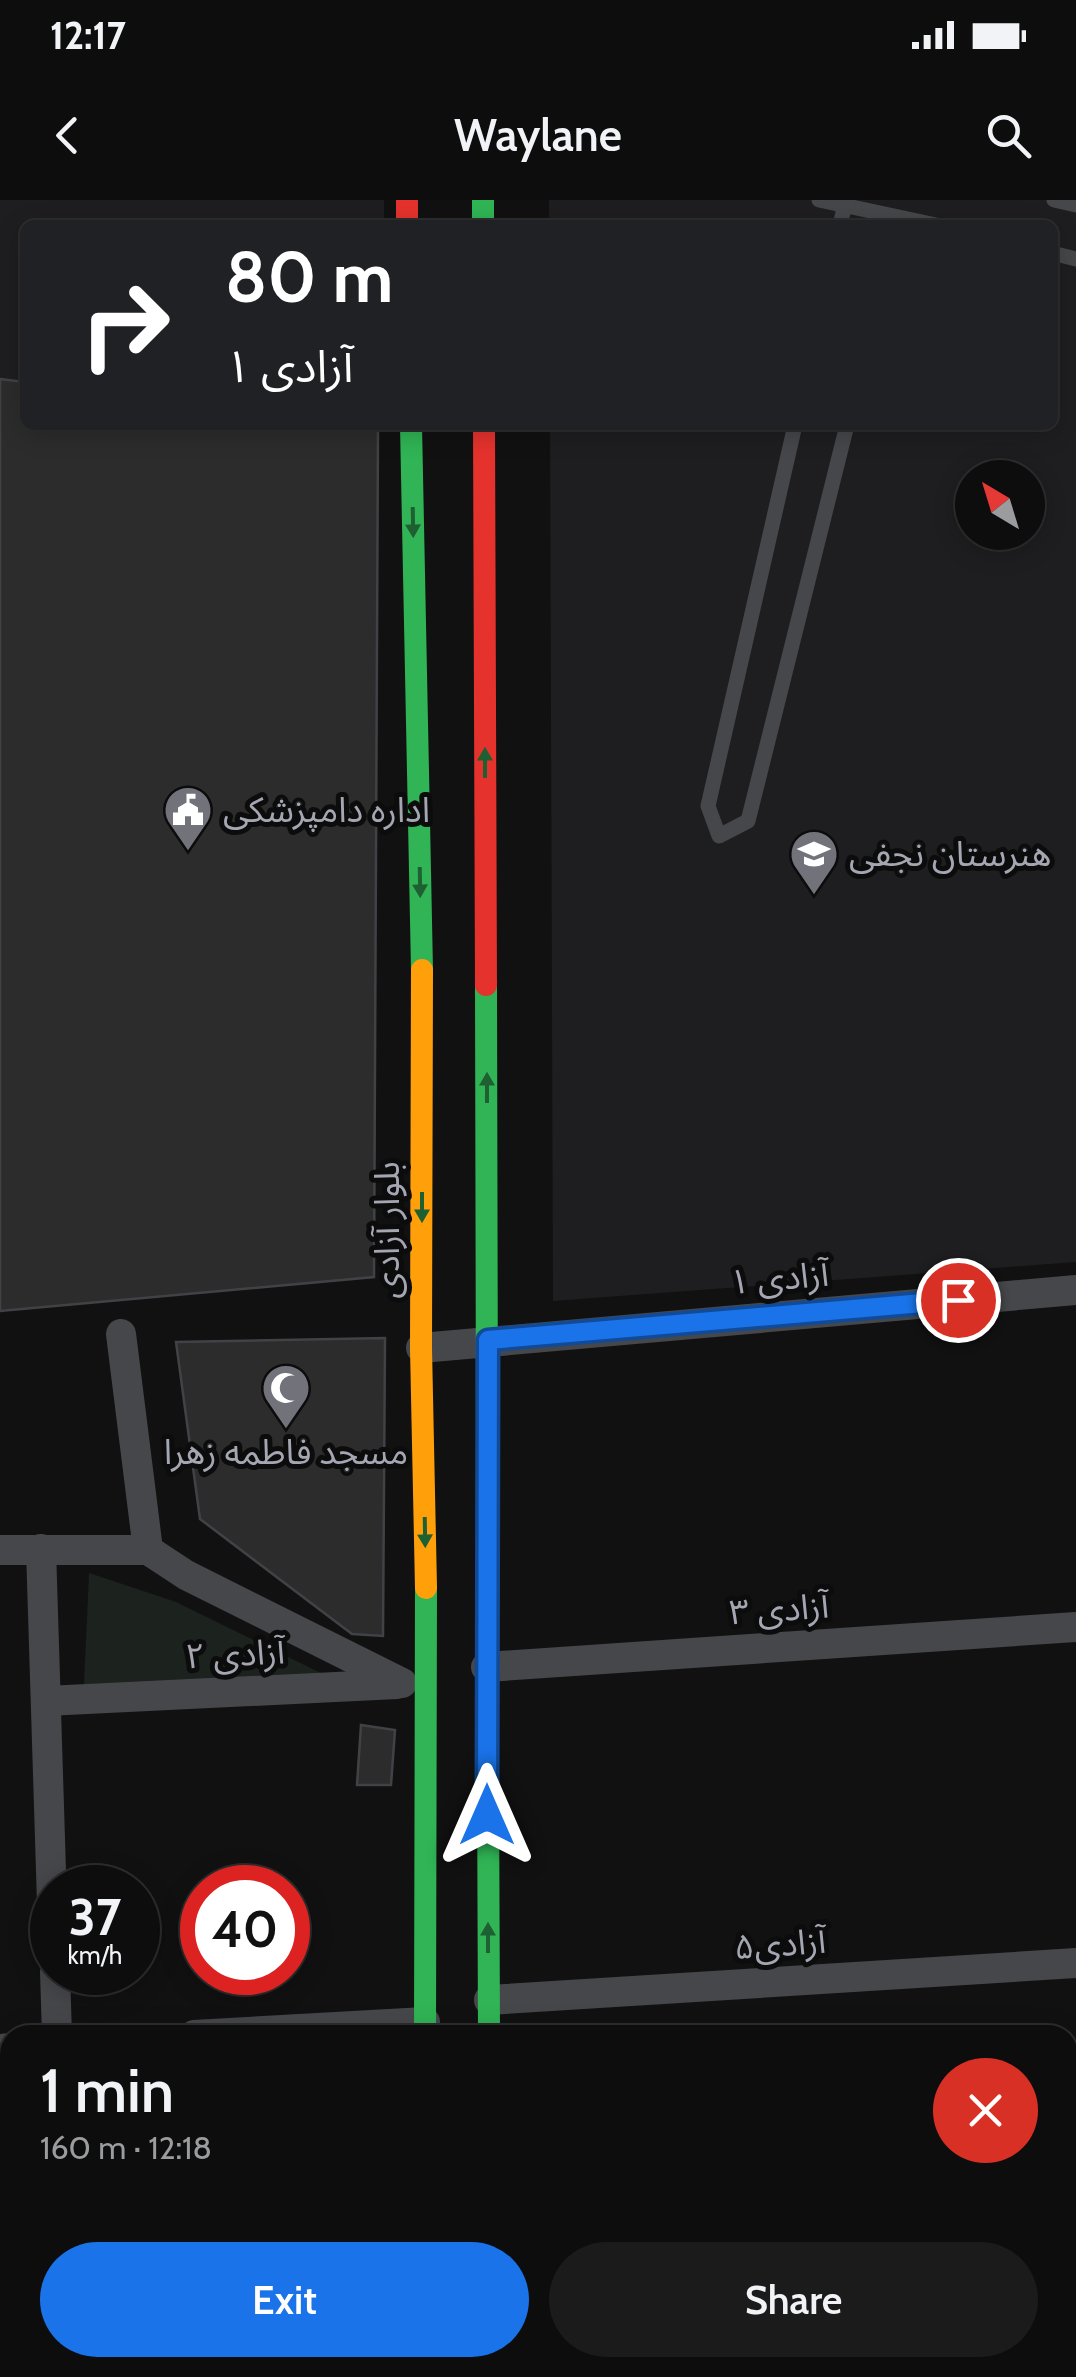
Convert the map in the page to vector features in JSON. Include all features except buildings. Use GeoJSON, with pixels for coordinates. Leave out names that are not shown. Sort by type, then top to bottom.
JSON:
{"type":"FeatureCollection","features":[{"type":"Feature","properties":{"kind":"street","name":"بلوار آزادی"},"geometry":{"type":"LineString","coordinates":[[411,430],[423,1002],[415,1685],[425,2025]]}},
{"type":"Feature","properties":{"kind":"street"},"geometry":{"type":"LineString","coordinates":[[484,430],[488,2025]]}},
{"type":"Feature","properties":{"kind":"street","name":"آزادی ۱"},"geometry":{"type":"LineString","coordinates":[[421,1348],[1076,1290]]}},
{"type":"Feature","properties":{"kind":"street"},"geometry":{"type":"LineString","coordinates":[[121,1334],[148,1550]]}},
{"type":"Feature","properties":{"kind":"street"},"geometry":{"type":"LineString","coordinates":[[41,1549],[51,1865]]}},
{"type":"Feature","properties":{"kind":"street"},"geometry":{"type":"LineString","coordinates":[[0,1550],[148,1550],[186,1575],[415,1685]]}},
{"type":"Feature","properties":{"kind":"street","name":"آزادی ۳"},"geometry":{"type":"LineString","coordinates":[[486,1667],[1076,1627]]}},
{"type":"Feature","properties":{"kind":"street","name":"آزادی ۲"},"geometry":{"type":"LineString","coordinates":[[46,1701],[415,1685]]}},
{"type":"Feature","properties":{"kind":"street","name":"آزادی۵"},"geometry":{"type":"LineString","coordinates":[[488,2000],[1076,1963]]}},
{"type":"Feature","properties":{"kind":"street"},"geometry":{"type":"LineString","coordinates":[[56,1995],[57,2025]]}},
{"type":"Feature","properties":{"kind":"lane"},"geometry":{"type":"LineString","coordinates":[[819,200],[899,214]]}},
{"type":"Feature","properties":{"kind":"lane"},"geometry":{"type":"LineString","coordinates":[[1054,200],[1076,205]]}},
{"type":"Feature","properties":{"kind":"lane"},"geometry":{"type":"LineString","coordinates":[[794,430],[708,806],[719,836],[748,821],[846,430]]}},
{"type":"Feature","properties":{"kind":"shaded area"},"geometry":{"type":"Polygon","coordinates":[[[0,200],[384,200],[384,220],[20,220],[20,381],[0,379],[0,200]]]}},
{"type":"Feature","properties":{"kind":"shaded area","name":"هنرستان نجفی"},"geometry":{"type":"Polygon","coordinates":[[[549,200],[1076,200],[1076,1262],[553,1301],[550,430],[1058,430],[1058,220],[549,220],[549,200]]]}},
{"type":"Feature","properties":{"kind":"shaded area"},"geometry":{"type":"Polygon","coordinates":[[[89,1573],[176,1602],[331,1678],[84,1685],[89,1573]]]}},
{"type":"Feature","properties":{"kind":"traffic: fast"},"geometry":{"type":"LineString","coordinates":[[483,200],[483,220]]}},
{"type":"Feature","properties":{"kind":"traffic: fast"},"geometry":{"type":"LineString","coordinates":[[411,430],[422,970]]}},
{"type":"Feature","properties":{"kind":"traffic: fast"},"geometry":{"type":"LineString","coordinates":[[486,985],[487,1437]]}},
{"type":"Feature","properties":{"kind":"traffic: fast"},"geometry":{"type":"LineString","coordinates":[[425,2025],[426,1588]]}},
{"type":"Feature","properties":{"kind":"traffic: fast"},"geometry":{"type":"LineString","coordinates":[[488,1772],[489,2025]]}},
{"type":"Feature","properties":{"kind":"traffic: slow"},"geometry":{"type":"LineString","coordinates":[[422,970],[421,1348],[426,1588]]}},
{"type":"Feature","properties":{"kind":"traffic: jam"},"geometry":{"type":"LineString","coordinates":[[407,200],[407,220]]}},
{"type":"Feature","properties":{"kind":"traffic: jam"},"geometry":{"type":"LineString","coordinates":[[484,430],[486,985]]}},
{"type":"Feature","properties":{"kind":"traffic: jam"},"geometry":{"type":"LineString","coordinates":[[487,1437],[488,1772]]}},
{"type":"Feature","properties":{"kind":"place","name":"اداره دامپزشکی"},"geometry":{"type":"Point","coordinates":[188,852]}},
{"type":"Feature","properties":{"kind":"place","name":"هنرستان نجفی"},"geometry":{"type":"Point","coordinates":[814,896]}},
{"type":"Feature","properties":{"kind":"place","name":"مسجد فاطمه زهرا"},"geometry":{"type":"Point","coordinates":[286,1430]}},
{"type":"Feature","properties":{"kind":"route"},"geometry":{"type":"LineString","coordinates":[[487,1815],[488,1340],[958,1300]]}}]}
